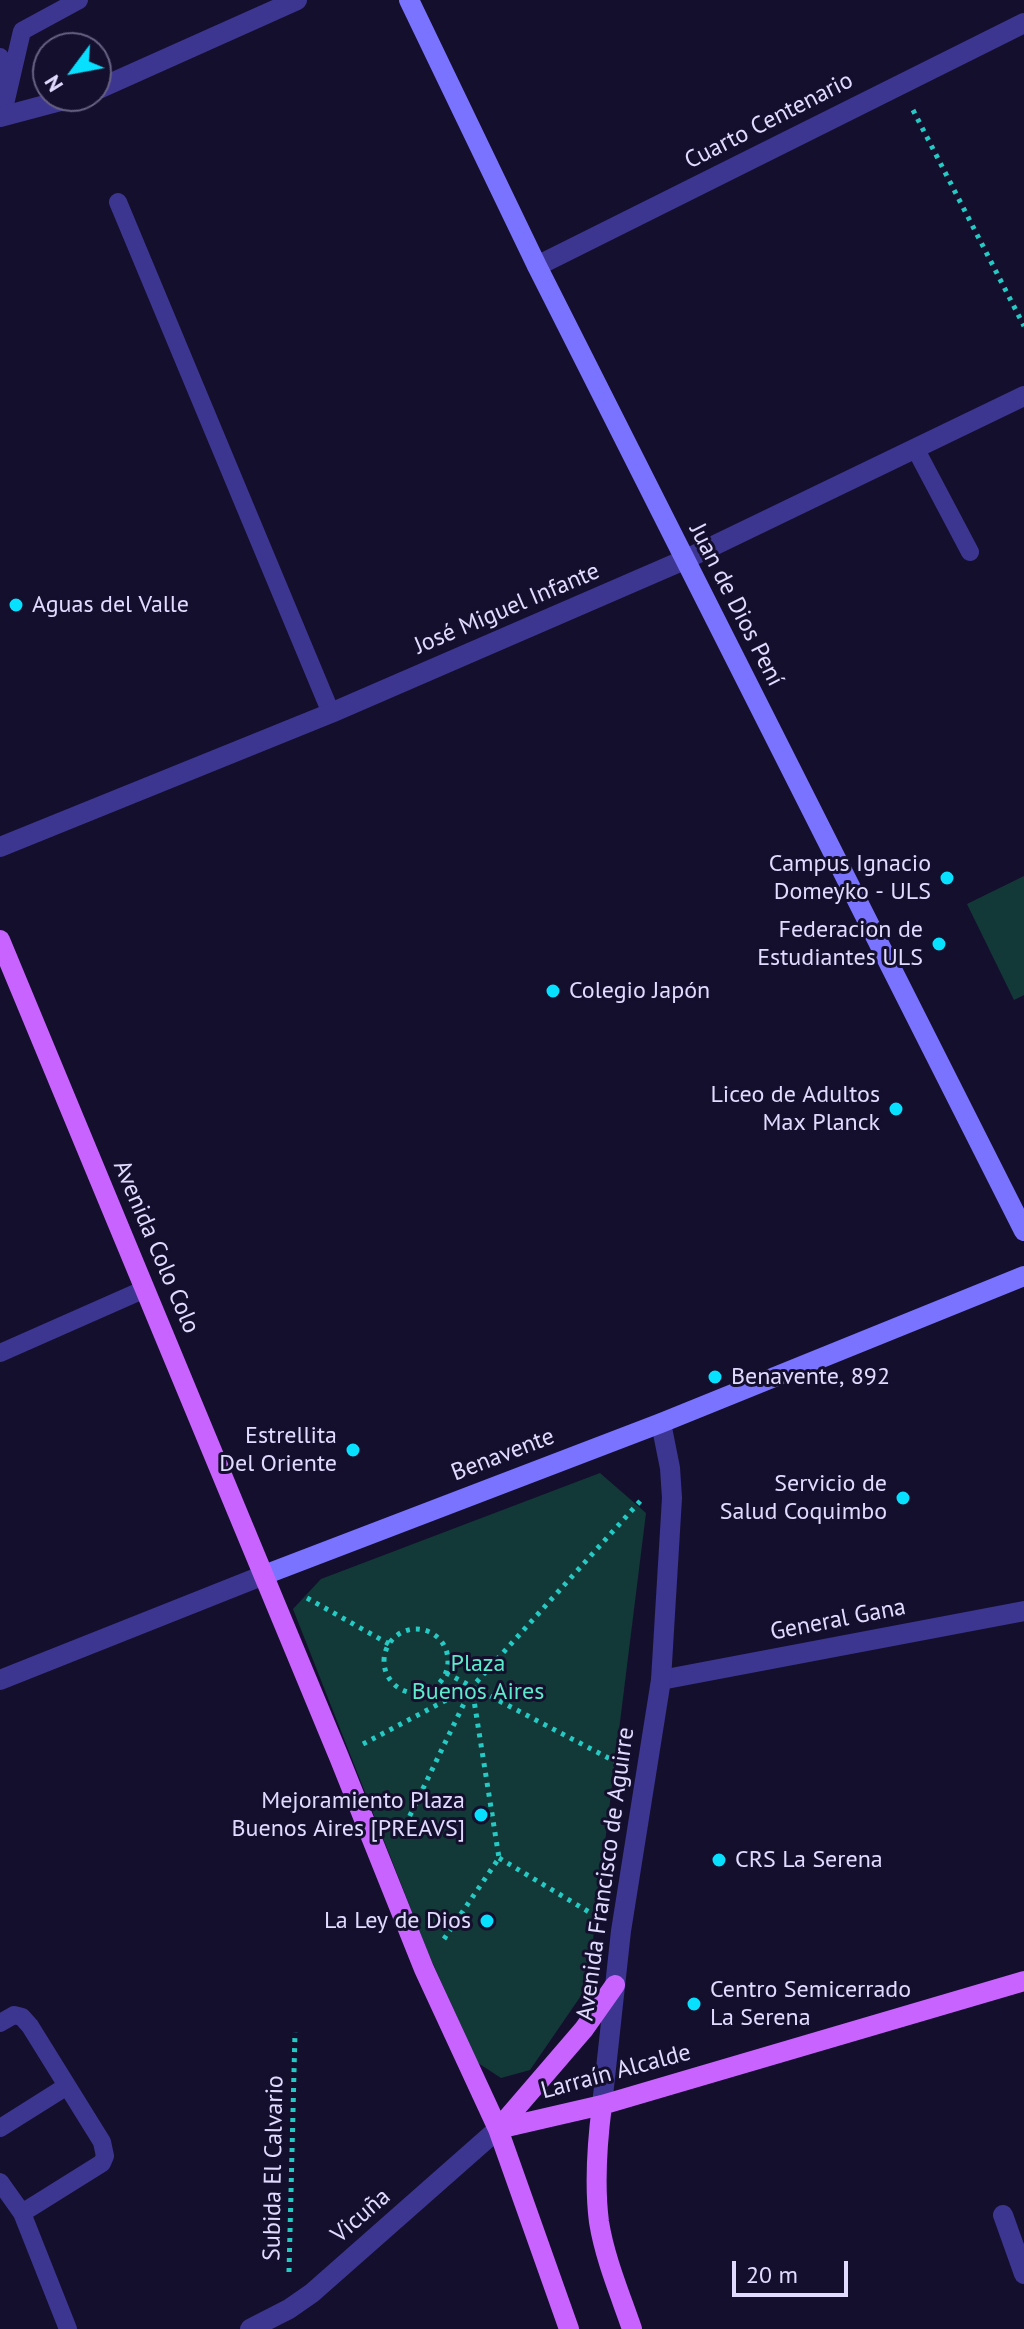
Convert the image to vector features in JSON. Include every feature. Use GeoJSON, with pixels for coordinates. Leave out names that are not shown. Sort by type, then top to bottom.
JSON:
{"type":"FeatureCollection","features":[{"type":"Feature","properties":{"kind":"main road","name":"Juan de Dios Pení"},"geometry":{"type":"LineString","coordinates":[[409,0],[537,266],[1024,1231]]}},
{"type":"Feature","properties":{"kind":"main road","name":"Avenida Colo Colo"},"geometry":{"type":"LineString","coordinates":[[0,940],[264,1575]]}},
{"type":"Feature","properties":{"kind":"main road","name":"Benavente"},"geometry":{"type":"LineString","coordinates":[[264,1575],[661,1423],[1024,1276]]}},
{"type":"Feature","properties":{"kind":"main road"},"geometry":{"type":"LineString","coordinates":[[264,1575],[424,1969],[498,2129],[569,2329]]}},
{"type":"Feature","properties":{"kind":"main road","name":"Larraín Alcalde"},"geometry":{"type":"LineString","coordinates":[[498,2129],[602,2105],[1024,1981]]}},
{"type":"Feature","properties":{"kind":"main road"},"geometry":{"type":"LineString","coordinates":[[498,2129],[584,2029],[615,1985]]}},
{"type":"Feature","properties":{"kind":"main road","name":"Avenida Francisco de Aguirre"},"geometry":{"type":"LineString","coordinates":[[602,2105],[596,2186],[599,2224],[632,2329]]}},
{"type":"Feature","properties":{"kind":"street"},"geometry":{"type":"LineString","coordinates":[[112,83],[297,0]]}},
{"type":"Feature","properties":{"kind":"street","name":"Cuarto Centenario"},"geometry":{"type":"LineString","coordinates":[[537,266],[1024,23]]}},
{"type":"Feature","properties":{"kind":"street"},"geometry":{"type":"LineString","coordinates":[[1,117],[32,109]]}},
{"type":"Feature","properties":{"kind":"street","name":"José Miguel Infante"},"geometry":{"type":"LineString","coordinates":[[0,847],[331,713],[684,560],[1024,396]]}},
{"type":"Feature","properties":{"kind":"street","name":"Avenida Francisco de Aguirre"},"geometry":{"type":"LineString","coordinates":[[602,2105],[621,1931],[661,1680],[671,1532],[670,1468],[661,1423]]}},
{"type":"Feature","properties":{"kind":"street","name":"Benavente"},"geometry":{"type":"LineString","coordinates":[[0,1680],[264,1575]]}},
{"type":"Feature","properties":{"kind":"street","name":"General Gana"},"geometry":{"type":"LineString","coordinates":[[661,1680],[1024,1611]]}},
{"type":"Feature","properties":{"kind":"street","name":"Vicuña"},"geometry":{"type":"LineString","coordinates":[[250,2329],[312,2293],[498,2129]]}},
{"type":"Feature","properties":{"kind":"street"},"geometry":{"type":"LineString","coordinates":[[1003,2215],[1024,2274]]}},
{"type":"Feature","properties":{"kind":"lane"},"geometry":{"type":"LineString","coordinates":[[1,117],[22,31],[79,0]]}},
{"type":"Feature","properties":{"kind":"lane"},"geometry":{"type":"LineString","coordinates":[[0,57],[1,117]]}},
{"type":"Feature","properties":{"kind":"lane"},"geometry":{"type":"LineString","coordinates":[[118,202],[331,713]]}},
{"type":"Feature","properties":{"kind":"lane"},"geometry":{"type":"LineString","coordinates":[[915,448],[970,552]]}},
{"type":"Feature","properties":{"kind":"lane"},"geometry":{"type":"LineString","coordinates":[[0,1353],[145,1289]]}},
{"type":"Feature","properties":{"kind":"lane"},"geometry":{"type":"LineString","coordinates":[[0,2023],[14,2015],[22,2017],[102,2142],[105,2156],[102,2163],[22,2213]]}},
{"type":"Feature","properties":{"kind":"lane"},"geometry":{"type":"LineString","coordinates":[[0,2128],[67,2086]]}},
{"type":"Feature","properties":{"kind":"lane"},"geometry":{"type":"LineString","coordinates":[[0,2182],[22,2213],[68,2329]]}},
{"type":"Feature","properties":{"kind":"path"},"geometry":{"type":"LineString","coordinates":[[900,85],[1024,326]]}},
{"type":"Feature","properties":{"kind":"path"},"geometry":{"type":"LineString","coordinates":[[384,1869],[472,1687],[670,1468]]}},
{"type":"Feature","properties":{"kind":"path"},"geometry":{"type":"LineString","coordinates":[[264,1575],[389,1644]]}},
{"type":"Feature","properties":{"kind":"path"},"geometry":{"type":"LineString","coordinates":[[415,1629],[435,1635],[447,1653],[446,1673],[440,1682],[422,1693],[402,1689],[388,1675],[385,1665],[389,1644],[396,1636],[415,1629]]}},
{"type":"Feature","properties":{"kind":"path"},"geometry":{"type":"LineString","coordinates":[[446,1673],[644,1776]]}},
{"type":"Feature","properties":{"kind":"path"},"geometry":{"type":"LineString","coordinates":[[339,1757],[472,1687]]}},
{"type":"Feature","properties":{"kind":"path"},"geometry":{"type":"LineString","coordinates":[[424,1969],[499,1858],[472,1687]]}},
{"type":"Feature","properties":{"kind":"path"},"geometry":{"type":"LineString","coordinates":[[499,1858],[621,1931]]}},
{"type":"Feature","properties":{"kind":"path","name":"Subida El Calvario"},"geometry":{"type":"LineString","coordinates":[[295,2032],[289,2276],[312,2293]]}},
{"type":"Feature","properties":{"kind":"green space"},"geometry":{"type":"Polygon","coordinates":[[[1024,876],[1024,995],[1014,1000],[967,904],[1024,876]]]}},
{"type":"Feature","properties":{"kind":"green space","name":"Plaza Buenos Aires"},"geometry":{"type":"Polygon","coordinates":[[[600,1473],[646,1513],[587,1987],[530,2070],[501,2078],[478,2063],[429,1955],[293,1609],[321,1579],[600,1473]]]}},
{"type":"Feature","properties":{"kind":"place","name":"Aguas del Valle"},"geometry":{"type":"Point","coordinates":[16,605]}},
{"type":"Feature","properties":{"kind":"place","name":"Campus Ignacio Domeyko - ULS"},"geometry":{"type":"Point","coordinates":[947,878]}},
{"type":"Feature","properties":{"kind":"place","name":"Federacion de Estudiantes ULS"},"geometry":{"type":"Point","coordinates":[939,944]}},
{"type":"Feature","properties":{"kind":"place","name":"Colegio Japón"},"geometry":{"type":"Point","coordinates":[553,991]}},
{"type":"Feature","properties":{"kind":"place","name":"Liceo de Adultos Max Planck"},"geometry":{"type":"Point","coordinates":[896,1109]}},
{"type":"Feature","properties":{"kind":"place","name":"Benavente, 892"},"geometry":{"type":"Point","coordinates":[715,1377]}},
{"type":"Feature","properties":{"kind":"place","name":"Estrellita Del Oriente"},"geometry":{"type":"Point","coordinates":[353,1450]}},
{"type":"Feature","properties":{"kind":"place","name":"Servicio de Salud Coquimbo"},"geometry":{"type":"Point","coordinates":[903,1498]}},
{"type":"Feature","properties":{"kind":"place","name":"Mejoramiento Plaza Buenos Aires [PREAVS]"},"geometry":{"type":"Point","coordinates":[481,1815]}},
{"type":"Feature","properties":{"kind":"place","name":"CRS La Serena"},"geometry":{"type":"Point","coordinates":[719,1860]}},
{"type":"Feature","properties":{"kind":"place","name":"La Ley de Dios"},"geometry":{"type":"Point","coordinates":[487,1921]}},
{"type":"Feature","properties":{"kind":"place","name":"Centro Semicerrado La Serena"},"geometry":{"type":"Point","coordinates":[694,2004]}}]}
